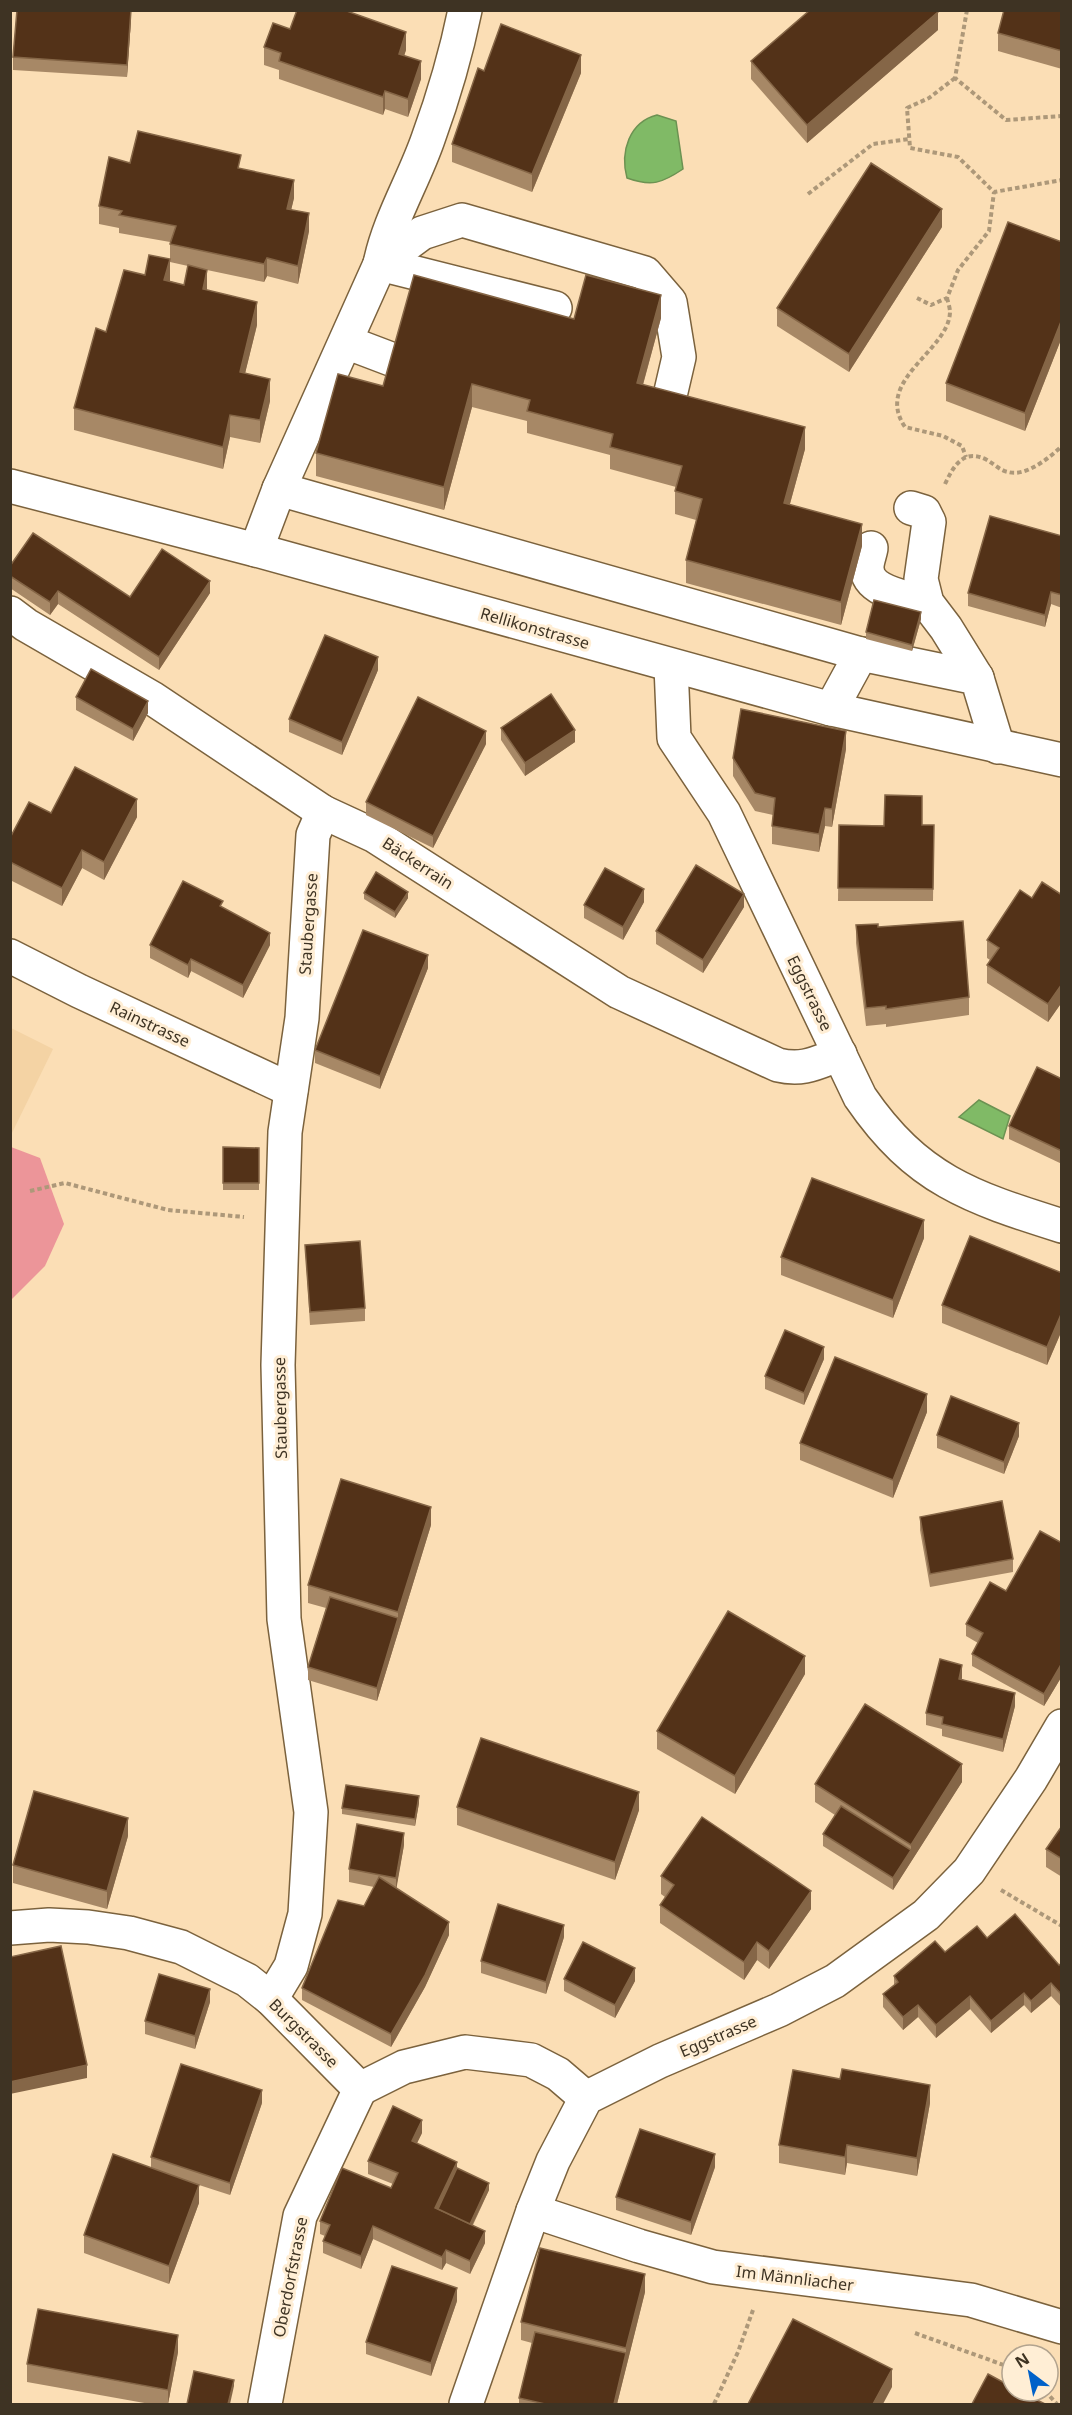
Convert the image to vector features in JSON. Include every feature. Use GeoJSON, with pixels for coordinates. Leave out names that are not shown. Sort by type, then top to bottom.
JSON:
{"type":"FeatureCollection","features":[{"type":"Feature","properties":{"kind":"street"},"geometry":{"type":"LineString","coordinates":[[256,550],[279,489],[380,264],[385,241],[428,140],[465,10]]}},
{"type":"Feature","properties":{"kind":"street"},"geometry":{"type":"LineString","coordinates":[[380,264],[422,233],[462,220],[645,273],[670,302],[679,357],[666,413]]}},
{"type":"Feature","properties":{"kind":"street"},"geometry":{"type":"LineString","coordinates":[[380,264],[555,308]]}},
{"type":"Feature","properties":{"kind":"street"},"geometry":{"type":"LineString","coordinates":[[346,342],[396,361]]}},
{"type":"Feature","properties":{"kind":"street","name":"Rellikonstrasse"},"geometry":{"type":"LineString","coordinates":[[10,486],[256,550],[831,709],[1062,760]]}},
{"type":"Feature","properties":{"kind":"street"},"geometry":{"type":"LineString","coordinates":[[279,489],[861,654],[977,678]]}},
{"type":"Feature","properties":{"kind":"street"},"geometry":{"type":"LineString","coordinates":[[920,515],[921,579],[927,603],[946,628],[977,678],[998,747]]}},
{"type":"Feature","properties":{"kind":"street"},"geometry":{"type":"LineString","coordinates":[[872,548],[867,566],[868,575],[882,591],[927,603]]}},
{"type":"Feature","properties":{"kind":"street","name":"Bäckerrain"},"geometry":{"type":"LineString","coordinates":[[10,613],[26,625],[152,698],[323,812],[375,837],[620,992],[778,1065],[794,1069],[801,1068],[840,1054]]}},
{"type":"Feature","properties":{"kind":"street"},"geometry":{"type":"LineString","coordinates":[[831,709],[861,654]]}},
{"type":"Feature","properties":{"kind":"street","name":"Eggstrasse"},"geometry":{"type":"LineString","coordinates":[[671,666],[674,738],[724,813],[860,1097],[877,1122],[903,1149],[928,1170],[956,1188],[998,1206],[1062,1226]]}},
{"type":"Feature","properties":{"kind":"street","name":"Staubergasse"},"geometry":{"type":"LineString","coordinates":[[271,1999],[291,1966],[305,1914],[311,1812],[284,1619],[278,1365],[285,1132],[302,1018],[313,835],[323,812]]}},
{"type":"Feature","properties":{"kind":"street","name":"Rainstrasse"},"geometry":{"type":"LineString","coordinates":[[10,956],[79,991],[291,1090]]}},
{"type":"Feature","properties":{"kind":"street","name":"Eggstrasse"},"geometry":{"type":"LineString","coordinates":[[586,2098],[660,2061],[779,2010],[835,1981],[926,1915],[969,1871],[1031,1779],[1062,1726]]}},
{"type":"Feature","properties":{"kind":"street","name":"Burgstrasse"},"geometry":{"type":"LineString","coordinates":[[10,1928],[49,1925],[88,1927],[181,1947],[248,1980],[271,1999],[360,2089]]}},
{"type":"Feature","properties":{"kind":"street"},"geometry":{"type":"LineString","coordinates":[[360,2089],[404,2067],[465,2052],[531,2060],[558,2074],[586,2098],[554,2161],[533,2211],[466,2404]]}},
{"type":"Feature","properties":{"kind":"street","name":"Oberdorfstrasse"},"geometry":{"type":"LineString","coordinates":[[265,2404],[300,2216],[360,2089]]}},
{"type":"Feature","properties":{"kind":"street","name":"Im Männliacher"},"geometry":{"type":"LineString","coordinates":[[533,2211],[712,2267],[971,2300],[1062,2327]]}},
{"type":"Feature","properties":{"kind":"path"},"geometry":{"type":"LineString","coordinates":[[967,10],[955,78],[929,98],[907,108],[910,148],[958,157],[994,192]]}},
{"type":"Feature","properties":{"kind":"path"},"geometry":{"type":"LineString","coordinates":[[955,78],[1006,120],[1062,116]]}},
{"type":"Feature","properties":{"kind":"path"},"geometry":{"type":"LineString","coordinates":[[808,194],[873,144],[909,139]]}},
{"type":"Feature","properties":{"kind":"path"},"geometry":{"type":"LineString","coordinates":[[994,192],[1062,180]]}},
{"type":"Feature","properties":{"kind":"path"},"geometry":{"type":"LineString","coordinates":[[966,457],[962,446],[943,436],[905,427],[898,417],[896,407],[900,387],[942,332],[950,313],[947,298],[958,270],[989,231],[994,192]]}},
{"type":"Feature","properties":{"kind":"path"},"geometry":{"type":"LineString","coordinates":[[917,297],[931,305],[947,298]]}},
{"type":"Feature","properties":{"kind":"path"},"geometry":{"type":"LineString","coordinates":[[920,515],[953,466],[966,457],[986,459],[1007,472],[1020,473],[1032,468],[1062,446]]}},
{"type":"Feature","properties":{"kind":"path"},"geometry":{"type":"LineString","coordinates":[[30,1191],[65,1183],[168,1210],[284,1221]]}},
{"type":"Feature","properties":{"kind":"path"},"geometry":{"type":"LineString","coordinates":[[969,1871],[1062,1926]]}},
{"type":"Feature","properties":{"kind":"path"},"geometry":{"type":"LineString","coordinates":[[714,2404],[738,2352],[765,2275]]}},
{"type":"Feature","properties":{"kind":"path"},"geometry":{"type":"LineString","coordinates":[[890,2290],[899,2327],[1000,2364]]}},
{"type":"Feature","properties":{"kind":"shaded area"},"geometry":{"type":"Polygon","coordinates":[[[657,115],[676,121],[683,169],[669,178],[650,183],[627,178],[625,158],[629,139],[640,124],[657,115]]]}},
{"type":"Feature","properties":{"kind":"shaded area"},"geometry":{"type":"Polygon","coordinates":[[[11,1028],[53,1049],[11,1135],[11,1028]]]}},
{"type":"Feature","properties":{"kind":"shaded area"},"geometry":{"type":"Polygon","coordinates":[[[979,1100],[1010,1116],[1003,1139],[959,1117],[979,1100]]]}},
{"type":"Feature","properties":{"kind":"shaded area"},"geometry":{"type":"Polygon","coordinates":[[[11,1147],[40,1158],[64,1224],[45,1266],[11,1300],[11,1147]]]}},
{"type":"Feature","properties":{"kind":"building"},"geometry":{"type":"Polygon","coordinates":[[[17,10],[131,10],[127,65],[13,57],[17,10]]]}},
{"type":"Feature","properties":{"kind":"building"},"geometry":{"type":"Polygon","coordinates":[[[297,10],[344,10],[406,32],[399,54],[421,61],[408,99],[385,91],[383,97],[279,61],[281,53],[264,47],[273,23],[290,29],[297,10]]]}},
{"type":"Feature","properties":{"kind":"building"},"geometry":{"type":"Polygon","coordinates":[[[810,10],[936,10],[938,12],[807,125],[751,61],[810,10]]]}},
{"type":"Feature","properties":{"kind":"building"},"geometry":{"type":"Polygon","coordinates":[[[1004,10],[1062,10],[1062,51],[998,33],[1004,10]]]}},
{"type":"Feature","properties":{"kind":"building"},"geometry":{"type":"Polygon","coordinates":[[[501,24],[581,55],[532,174],[452,144],[478,68],[484,71],[501,24]]]}},
{"type":"Feature","properties":{"kind":"building"},"geometry":{"type":"Polygon","coordinates":[[[138,131],[241,155],[238,168],[294,180],[287,209],[309,213],[298,266],[267,258],[264,264],[170,244],[176,226],[119,215],[122,211],[99,206],[109,157],[130,163],[138,131]]]}},
{"type":"Feature","properties":{"kind":"building"},"geometry":{"type":"Polygon","coordinates":[[[871,163],[942,209],[849,354],[777,308],[871,163]]]}},
{"type":"Feature","properties":{"kind":"building"},"geometry":{"type":"Polygon","coordinates":[[[1008,222],[1062,242],[1062,319],[1025,413],[946,383],[1008,222]]]}},
{"type":"Feature","properties":{"kind":"building"},"geometry":{"type":"Polygon","coordinates":[[[149,255],[170,259],[164,280],[184,285],[188,265],[207,270],[203,289],[257,302],[240,372],[270,379],[260,420],[230,415],[223,447],[74,408],[96,328],[106,332],[124,270],[145,275],[149,255]]]}},
{"type":"Feature","properties":{"kind":"building"},"geometry":{"type":"Polygon","coordinates":[[[414,275],[574,319],[586,275],[661,295],[637,383],[805,427],[784,503],[862,524],[841,602],[686,560],[702,499],[675,491],[682,466],[610,447],[613,434],[527,411],[530,400],[472,384],[444,487],[316,453],[338,374],[383,386],[414,275]]]}},
{"type":"Feature","properties":{"kind":"building"},"geometry":{"type":"Polygon","coordinates":[[[990,516],[1062,536],[1062,595],[1051,592],[1045,615],[968,593],[990,516]]]}},
{"type":"Feature","properties":{"kind":"building"},"geometry":{"type":"Polygon","coordinates":[[[33,533],[130,597],[162,549],[210,581],[159,657],[58,591],[50,602],[10,576],[10,566],[33,533]]]}},
{"type":"Feature","properties":{"kind":"building"},"geometry":{"type":"Polygon","coordinates":[[[874,600],[921,612],[912,645],[866,632],[874,600]]]}},
{"type":"Feature","properties":{"kind":"building"},"geometry":{"type":"Polygon","coordinates":[[[325,635],[378,657],[342,742],[289,719],[325,635]]]}},
{"type":"Feature","properties":{"kind":"building"},"geometry":{"type":"Polygon","coordinates":[[[91,669],[148,701],[133,729],[76,697],[91,669]]]}},
{"type":"Feature","properties":{"kind":"building"},"geometry":{"type":"Polygon","coordinates":[[[551,694],[575,730],[525,763],[501,728],[551,694]]]}},
{"type":"Feature","properties":{"kind":"building"},"geometry":{"type":"Polygon","coordinates":[[[418,697],[486,731],[433,836],[366,802],[418,697]]]}},
{"type":"Feature","properties":{"kind":"building"},"geometry":{"type":"Polygon","coordinates":[[[741,709],[846,731],[832,809],[825,808],[819,834],[772,826],[775,798],[755,793],[733,758],[741,709]]]}},
{"type":"Feature","properties":{"kind":"building"},"geometry":{"type":"Polygon","coordinates":[[[75,767],[137,799],[104,862],[82,850],[62,888],[10,862],[10,838],[29,802],[51,813],[75,767]]]}},
{"type":"Feature","properties":{"kind":"building"},"geometry":{"type":"Polygon","coordinates":[[[885,795],[922,796],[922,825],[934,825],[933,889],[838,888],[839,825],[884,826],[885,795]]]}},
{"type":"Feature","properties":{"kind":"building"},"geometry":{"type":"Polygon","coordinates":[[[696,865],[744,894],[703,960],[656,931],[696,865]]]}},
{"type":"Feature","properties":{"kind":"building"},"geometry":{"type":"Polygon","coordinates":[[[605,868],[644,889],[623,927],[584,905],[605,868]]]}},
{"type":"Feature","properties":{"kind":"building"},"geometry":{"type":"Polygon","coordinates":[[[376,872],[408,892],[395,912],[364,893],[376,872]]]}},
{"type":"Feature","properties":{"kind":"building"},"geometry":{"type":"Polygon","coordinates":[[[183,881],[223,901],[220,906],[270,933],[243,985],[191,959],[188,965],[150,945],[183,881]]]}},
{"type":"Feature","properties":{"kind":"building"},"geometry":{"type":"Polygon","coordinates":[[[1042,882],[1062,895],[1062,984],[1048,1004],[987,965],[999,948],[987,940],[1020,890],[1032,898],[1042,882]]]}},
{"type":"Feature","properties":{"kind":"building"},"geometry":{"type":"Polygon","coordinates":[[[963,921],[969,997],[886,1009],[886,1006],[866,1008],[856,925],[878,924],[878,927],[963,921]]]}},
{"type":"Feature","properties":{"kind":"building"},"geometry":{"type":"Polygon","coordinates":[[[363,930],[428,955],[380,1076],[315,1050],[363,930]]]}},
{"type":"Feature","properties":{"kind":"building"},"geometry":{"type":"Polygon","coordinates":[[[1037,1067],[1062,1079],[1062,1151],[1009,1126],[1037,1067]]]}},
{"type":"Feature","properties":{"kind":"building"},"geometry":{"type":"Polygon","coordinates":[[[223,1147],[259,1148],[259,1183],[223,1183],[223,1147]]]}},
{"type":"Feature","properties":{"kind":"building"},"geometry":{"type":"Polygon","coordinates":[[[812,1178],[924,1220],[893,1300],[781,1257],[812,1178]]]}},
{"type":"Feature","properties":{"kind":"building"},"geometry":{"type":"Polygon","coordinates":[[[970,1236],[1062,1273],[1062,1312],[1047,1347],[942,1305],[970,1236]]]}},
{"type":"Feature","properties":{"kind":"building"},"geometry":{"type":"Polygon","coordinates":[[[360,1241],[365,1308],[310,1312],[305,1245],[360,1241]]]}},
{"type":"Feature","properties":{"kind":"building"},"geometry":{"type":"Polygon","coordinates":[[[785,1330],[824,1347],[804,1393],[765,1376],[785,1330]]]}},
{"type":"Feature","properties":{"kind":"building"},"geometry":{"type":"Polygon","coordinates":[[[835,1357],[927,1394],[893,1480],[800,1443],[835,1357]]]}},
{"type":"Feature","properties":{"kind":"building"},"geometry":{"type":"Polygon","coordinates":[[[951,1396],[1019,1423],[1004,1462],[937,1435],[951,1396]]]}},
{"type":"Feature","properties":{"kind":"building"},"geometry":{"type":"Polygon","coordinates":[[[341,1479],[431,1507],[398,1612],[308,1585],[341,1479]]]}},
{"type":"Feature","properties":{"kind":"building"},"geometry":{"type":"Polygon","coordinates":[[[1002,1501],[1013,1559],[930,1574],[920,1517],[1002,1501]]]}},
{"type":"Feature","properties":{"kind":"building"},"geometry":{"type":"Polygon","coordinates":[[[1040,1531],[1062,1543],[1062,1663],[1044,1694],[972,1654],[983,1633],[966,1624],[990,1582],[1006,1591],[1040,1531]]]}},
{"type":"Feature","properties":{"kind":"building"},"geometry":{"type":"Polygon","coordinates":[[[330,1597],[398,1618],[377,1688],[308,1667],[330,1597]]]}},
{"type":"Feature","properties":{"kind":"building"},"geometry":{"type":"Polygon","coordinates":[[[728,1611],[805,1656],[735,1776],[657,1731],[728,1611]]]}},
{"type":"Feature","properties":{"kind":"building"},"geometry":{"type":"Polygon","coordinates":[[[940,1659],[962,1665],[959,1679],[1015,1693],[1003,1739],[942,1724],[943,1717],[926,1713],[940,1659]]]}},
{"type":"Feature","properties":{"kind":"building"},"geometry":{"type":"Polygon","coordinates":[[[865,1704],[962,1764],[911,1845],[815,1784],[865,1704]]]}},
{"type":"Feature","properties":{"kind":"building"},"geometry":{"type":"Polygon","coordinates":[[[481,1738],[639,1792],[615,1862],[457,1807],[481,1738]]]}},
{"type":"Feature","properties":{"kind":"building"},"geometry":{"type":"Polygon","coordinates":[[[346,1785],[419,1796],[415,1819],[342,1808],[346,1785]]]}},
{"type":"Feature","properties":{"kind":"building"},"geometry":{"type":"Polygon","coordinates":[[[34,1791],[128,1818],[107,1891],[13,1865],[34,1791]]]}},
{"type":"Feature","properties":{"kind":"building"},"geometry":{"type":"Polygon","coordinates":[[[841,1806],[911,1850],[893,1878],[823,1834],[841,1806]]]}},
{"type":"Feature","properties":{"kind":"building"},"geometry":{"type":"Polygon","coordinates":[[[702,1817],[811,1891],[769,1951],[757,1942],[744,1962],[660,1905],[674,1885],[661,1876],[702,1817]]]}},
{"type":"Feature","properties":{"kind":"building"},"geometry":{"type":"Polygon","coordinates":[[[357,1824],[404,1833],[396,1878],[349,1869],[357,1824]]]}},
{"type":"Feature","properties":{"kind":"building"},"geometry":{"type":"Polygon","coordinates":[[[1062,1826],[1062,1859],[1046,1849],[1062,1826]]]}},
{"type":"Feature","properties":{"kind":"building"},"geometry":{"type":"Polygon","coordinates":[[[379,1877],[449,1922],[425,1975],[391,2034],[302,1988],[338,1900],[364,1906],[379,1877]]]}},
{"type":"Feature","properties":{"kind":"building"},"geometry":{"type":"Polygon","coordinates":[[[498,1904],[564,1925],[546,1982],[481,1961],[498,1904]]]}},
{"type":"Feature","properties":{"kind":"building"},"geometry":{"type":"Polygon","coordinates":[[[1015,1914],[1059,1965],[1062,1963],[1062,1995],[1051,1983],[1031,2001],[1024,1993],[991,2021],[970,1996],[936,2025],[918,2005],[903,2017],[883,1994],[898,1982],[894,1976],[935,1941],[945,1952],[977,1926],[987,1938],[1015,1914]]]}},
{"type":"Feature","properties":{"kind":"building"},"geometry":{"type":"Polygon","coordinates":[[[583,1942],[635,1968],[615,2005],[564,1979],[583,1942]]]}},
{"type":"Feature","properties":{"kind":"building"},"geometry":{"type":"Polygon","coordinates":[[[61,1946],[87,2065],[10,2082],[10,1957],[61,1946]]]}},
{"type":"Feature","properties":{"kind":"building"},"geometry":{"type":"Polygon","coordinates":[[[159,1974],[210,1989],[195,2036],[145,2021],[159,1974]]]}},
{"type":"Feature","properties":{"kind":"building"},"geometry":{"type":"Polygon","coordinates":[[[181,2064],[262,2090],[230,2183],[151,2157],[181,2064]]]}},
{"type":"Feature","properties":{"kind":"building"},"geometry":{"type":"Polygon","coordinates":[[[842,2069],[930,2085],[917,2158],[847,2145],[845,2157],[779,2145],[793,2070],[840,2079],[842,2069]]]}},
{"type":"Feature","properties":{"kind":"building"},"geometry":{"type":"Polygon","coordinates":[[[393,2106],[422,2120],[412,2141],[457,2162],[435,2208],[485,2231],[470,2261],[446,2250],[442,2257],[373,2226],[361,2256],[323,2241],[330,2225],[320,2221],[342,2168],[391,2188],[398,2173],[368,2161],[393,2106]]]}},
{"type":"Feature","properties":{"kind":"building"},"geometry":{"type":"Polygon","coordinates":[[[640,2129],[715,2154],[691,2222],[616,2197],[640,2129]]]}},
{"type":"Feature","properties":{"kind":"building"},"geometry":{"type":"Polygon","coordinates":[[[113,2154],[199,2185],[169,2266],[84,2235],[113,2154]]]}},
{"type":"Feature","properties":{"kind":"building"},"geometry":{"type":"Polygon","coordinates":[[[457,2168],[489,2183],[470,2224],[438,2209],[457,2168]]]}},
{"type":"Feature","properties":{"kind":"building"},"geometry":{"type":"Polygon","coordinates":[[[540,2248],[645,2274],[626,2348],[521,2322],[540,2248]]]}},
{"type":"Feature","properties":{"kind":"building"},"geometry":{"type":"Polygon","coordinates":[[[392,2266],[457,2288],[431,2363],[366,2342],[392,2266]]]}},
{"type":"Feature","properties":{"kind":"building"},"geometry":{"type":"Polygon","coordinates":[[[38,2309],[178,2335],[168,2390],[27,2364],[38,2309]]]}},
{"type":"Feature","properties":{"kind":"building"},"geometry":{"type":"Polygon","coordinates":[[[793,2319],[892,2369],[873,2404],[748,2404],[793,2319]]]}},
{"type":"Feature","properties":{"kind":"building"},"geometry":{"type":"Polygon","coordinates":[[[535,2332],[626,2353],[614,2404],[545,2404],[519,2398],[535,2332]]]}},
{"type":"Feature","properties":{"kind":"building"},"geometry":{"type":"Polygon","coordinates":[[[194,2371],[234,2380],[228,2404],[187,2404],[194,2371]]]}},
{"type":"Feature","properties":{"kind":"building"},"geometry":{"type":"Polygon","coordinates":[[[988,2374],[1000,2380],[1000,2403],[1045,2404],[972,2404],[988,2374]]]}}]}
